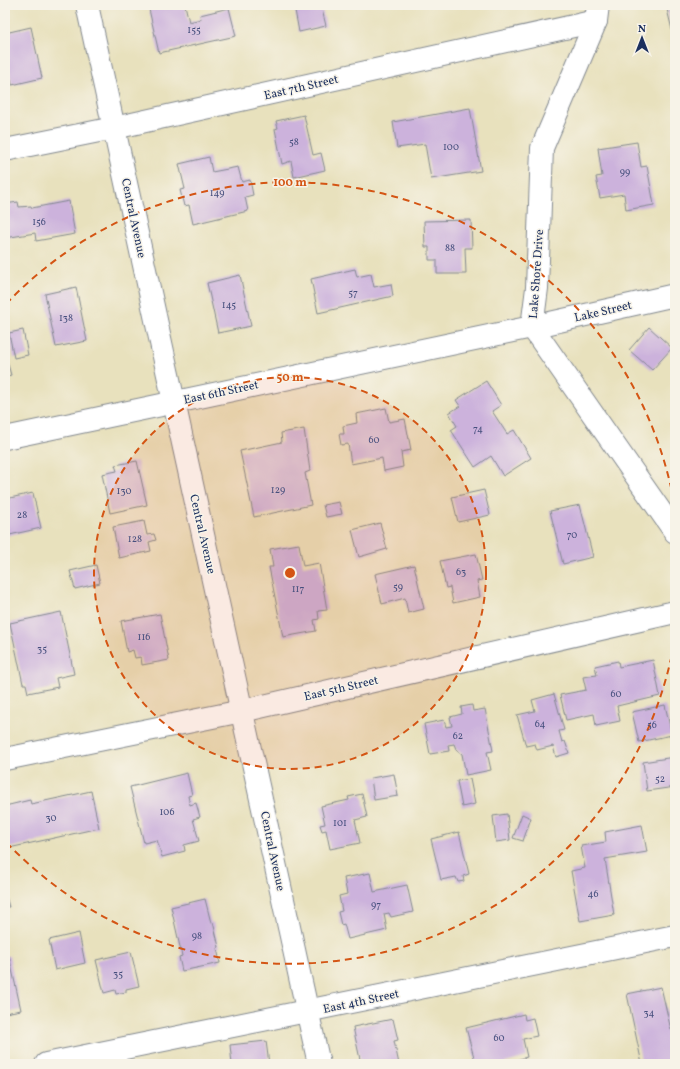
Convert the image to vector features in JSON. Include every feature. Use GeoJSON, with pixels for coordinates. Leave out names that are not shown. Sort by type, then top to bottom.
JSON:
{"type":"FeatureCollection","features":[{"type":"Feature","properties":{"kind":"street","name":"Central Avenue"},"geometry":{"type":"LineString","coordinates":[[86,5],[319,1064]]}},
{"type":"Feature","properties":{"kind":"street","name":"East 7th Street"},"geometry":{"type":"LineString","coordinates":[[5,150],[114,128],[597,13]]}},
{"type":"Feature","properties":{"kind":"street","name":"Lake Shore Drive"},"geometry":{"type":"LineString","coordinates":[[597,13],[542,148],[537,288],[532,327],[675,532]]}},
{"type":"Feature","properties":{"kind":"street","name":"Lake Street"},"geometry":{"type":"LineString","coordinates":[[532,327],[675,295]]}},
{"type":"Feature","properties":{"kind":"street","name":"East 6th Street"},"geometry":{"type":"LineString","coordinates":[[5,438],[532,327]]}},
{"type":"Feature","properties":{"kind":"street","name":"East 5th Street"},"geometry":{"type":"LineString","coordinates":[[5,758],[242,711],[675,612]]}},
{"type":"Feature","properties":{"kind":"street","name":"East 4th Street"},"geometry":{"type":"LineString","coordinates":[[46,1064],[675,936]]}},
{"type":"Feature","properties":{"kind":"building"},"geometry":{"type":"Polygon","coordinates":[[[148,5],[185,5],[189,22],[201,19],[200,15],[229,8],[236,36],[159,53],[148,5]]]}},
{"type":"Feature","properties":{"kind":"building"},"geometry":{"type":"Polygon","coordinates":[[[294,5],[321,5],[326,26],[299,32],[294,5]]]}},
{"type":"Feature","properties":{"kind":"building"},"geometry":{"type":"Polygon","coordinates":[[[666,5],[675,5],[675,34],[673,34],[666,5]]]}},
{"type":"Feature","properties":{"kind":"building"},"geometry":{"type":"Polygon","coordinates":[[[31,27],[42,78],[12,85],[9,71],[5,72],[5,33],[31,27]]]}},
{"type":"Feature","properties":{"kind":"building"},"geometry":{"type":"Polygon","coordinates":[[[470,108],[481,171],[431,179],[425,144],[397,148],[393,122],[470,108]]]}},
{"type":"Feature","properties":{"kind":"building"},"geometry":{"type":"Polygon","coordinates":[[[304,115],[313,155],[321,153],[325,170],[294,177],[291,161],[282,164],[275,129],[278,128],[276,121],[304,115]]]}},
{"type":"Feature","properties":{"kind":"building"},"geometry":{"type":"Polygon","coordinates":[[[637,142],[641,167],[647,166],[654,205],[626,210],[624,194],[600,198],[596,177],[602,176],[598,148],[637,142]]]}},
{"type":"Feature","properties":{"kind":"building"},"geometry":{"type":"Polygon","coordinates":[[[209,157],[212,172],[238,167],[242,182],[250,180],[253,195],[245,197],[248,211],[193,224],[189,205],[184,206],[180,190],[185,189],[179,164],[209,157]]]}},
{"type":"Feature","properties":{"kind":"building"},"geometry":{"type":"Polygon","coordinates":[[[69,201],[75,234],[36,241],[35,233],[5,238],[5,204],[18,202],[19,207],[31,206],[32,208],[69,201]]]}},
{"type":"Feature","properties":{"kind":"building"},"geometry":{"type":"Polygon","coordinates":[[[471,220],[472,248],[465,248],[466,274],[437,274],[437,260],[429,260],[429,247],[425,247],[424,221],[471,220]]]}},
{"type":"Feature","properties":{"kind":"building"},"geometry":{"type":"Polygon","coordinates":[[[355,269],[357,277],[371,274],[374,287],[391,284],[393,296],[318,313],[311,279],[355,269]]]}},
{"type":"Feature","properties":{"kind":"building"},"geometry":{"type":"Polygon","coordinates":[[[240,275],[251,326],[218,333],[207,283],[240,275]]]}},
{"type":"Feature","properties":{"kind":"building"},"geometry":{"type":"Polygon","coordinates":[[[76,287],[87,341],[56,347],[45,294],[76,287]]]}},
{"type":"Feature","properties":{"kind":"building"},"geometry":{"type":"Polygon","coordinates":[[[649,327],[672,348],[652,370],[629,350],[649,327]]]}},
{"type":"Feature","properties":{"kind":"building"},"geometry":{"type":"Polygon","coordinates":[[[23,330],[28,355],[14,358],[9,333],[23,330]]]}},
{"type":"Feature","properties":{"kind":"building"},"geometry":{"type":"Polygon","coordinates":[[[5,354],[11,375],[5,377],[5,354]]]}},
{"type":"Feature","properties":{"kind":"building"},"geometry":{"type":"Polygon","coordinates":[[[486,381],[501,405],[492,411],[507,434],[514,430],[531,458],[503,476],[491,456],[475,467],[451,430],[457,426],[449,413],[460,406],[456,400],[486,381]]]}},
{"type":"Feature","properties":{"kind":"building"},"geometry":{"type":"Polygon","coordinates":[[[386,408],[389,422],[405,419],[411,450],[401,452],[403,467],[384,471],[382,458],[351,464],[348,444],[341,445],[339,434],[344,434],[343,426],[357,423],[356,414],[386,408]]]}},
{"type":"Feature","properties":{"kind":"building"},"geometry":{"type":"Polygon","coordinates":[[[304,429],[310,471],[305,473],[311,505],[254,517],[240,451],[282,442],[281,433],[304,429]]]}},
{"type":"Feature","properties":{"kind":"building"},"geometry":{"type":"Polygon","coordinates":[[[137,461],[147,505],[110,513],[102,474],[117,471],[115,465],[137,461]]]}},
{"type":"Feature","properties":{"kind":"building"},"geometry":{"type":"Polygon","coordinates":[[[484,490],[490,515],[458,522],[452,497],[484,490]]]}},
{"type":"Feature","properties":{"kind":"building"},"geometry":{"type":"Polygon","coordinates":[[[33,493],[41,528],[5,536],[5,499],[33,493]]]}},
{"type":"Feature","properties":{"kind":"building"},"geometry":{"type":"Polygon","coordinates":[[[339,502],[342,514],[326,517],[323,505],[339,502]]]}},
{"type":"Feature","properties":{"kind":"building"},"geometry":{"type":"Polygon","coordinates":[[[580,505],[593,557],[563,564],[550,511],[580,505]]]}},
{"type":"Feature","properties":{"kind":"building"},"geometry":{"type":"Polygon","coordinates":[[[144,521],[147,535],[154,534],[156,540],[149,542],[151,551],[119,558],[113,527],[144,521]]]}},
{"type":"Feature","properties":{"kind":"building"},"geometry":{"type":"Polygon","coordinates":[[[380,523],[387,549],[359,557],[352,530],[380,523]]]}},
{"type":"Feature","properties":{"kind":"building"},"geometry":{"type":"Polygon","coordinates":[[[299,544],[303,566],[319,563],[327,610],[318,611],[319,619],[314,620],[316,631],[283,637],[269,567],[273,567],[270,549],[299,544]]]}},
{"type":"Feature","properties":{"kind":"building"},"geometry":{"type":"Polygon","coordinates":[[[476,554],[482,580],[477,581],[480,597],[453,603],[450,587],[446,588],[440,561],[476,554]]]}},
{"type":"Feature","properties":{"kind":"building"},"geometry":{"type":"Polygon","coordinates":[[[96,565],[100,583],[75,589],[70,571],[96,565]]]}},
{"type":"Feature","properties":{"kind":"building"},"geometry":{"type":"Polygon","coordinates":[[[414,565],[424,609],[408,613],[405,598],[382,604],[375,574],[414,565]]]}},
{"type":"Feature","properties":{"kind":"building"},"geometry":{"type":"Polygon","coordinates":[[[61,612],[74,674],[56,678],[58,687],[28,693],[26,684],[23,684],[10,623],[61,612]]]}},
{"type":"Feature","properties":{"kind":"building"},"geometry":{"type":"Polygon","coordinates":[[[160,614],[169,660],[142,665],[141,657],[135,658],[133,650],[127,652],[121,621],[160,614]]]}},
{"type":"Feature","properties":{"kind":"building"},"geometry":{"type":"Polygon","coordinates":[[[653,660],[660,696],[617,706],[620,721],[596,726],[594,714],[566,720],[560,695],[586,690],[583,677],[597,675],[595,666],[618,661],[619,667],[653,660]]]}},
{"type":"Feature","properties":{"kind":"building"},"geometry":{"type":"Polygon","coordinates":[[[554,694],[564,730],[559,731],[562,742],[565,741],[569,753],[556,757],[553,746],[537,750],[535,744],[526,746],[517,715],[535,711],[532,700],[554,694]]]}},
{"type":"Feature","properties":{"kind":"building"},"geometry":{"type":"Polygon","coordinates":[[[472,705],[473,711],[485,709],[493,751],[487,752],[491,770],[466,775],[462,754],[456,749],[454,744],[448,745],[449,751],[430,754],[424,724],[444,720],[446,727],[452,726],[450,717],[462,714],[461,707],[472,705]]]}},
{"type":"Feature","properties":{"kind":"building"},"geometry":{"type":"Polygon","coordinates":[[[665,705],[672,735],[639,742],[632,712],[665,705]]]}},
{"type":"Feature","properties":{"kind":"building"},"geometry":{"type":"Polygon","coordinates":[[[674,757],[675,787],[647,791],[643,762],[674,757]]]}},
{"type":"Feature","properties":{"kind":"building"},"geometry":{"type":"Polygon","coordinates":[[[187,773],[192,795],[188,796],[190,805],[196,803],[200,817],[193,819],[199,841],[184,845],[185,851],[162,857],[157,840],[144,843],[130,787],[187,773]]]}},
{"type":"Feature","properties":{"kind":"building"},"geometry":{"type":"Polygon","coordinates":[[[394,774],[398,796],[374,800],[371,778],[394,774]]]}},
{"type":"Feature","properties":{"kind":"building"},"geometry":{"type":"Polygon","coordinates":[[[470,779],[475,804],[462,807],[457,781],[470,779]]]}},
{"type":"Feature","properties":{"kind":"building"},"geometry":{"type":"Polygon","coordinates":[[[91,791],[99,828],[9,848],[5,829],[5,806],[30,800],[31,804],[91,791]]]}},
{"type":"Feature","properties":{"kind":"building"},"geometry":{"type":"Polygon","coordinates":[[[362,794],[367,817],[355,820],[360,843],[330,849],[326,830],[322,831],[320,825],[325,824],[321,806],[349,800],[348,797],[362,794]]]}},
{"type":"Feature","properties":{"kind":"building"},"geometry":{"type":"Polygon","coordinates":[[[507,814],[510,840],[496,842],[493,816],[507,814]]]}},
{"type":"Feature","properties":{"kind":"building"},"geometry":{"type":"Polygon","coordinates":[[[522,814],[531,818],[523,841],[513,838],[522,814]]]}},
{"type":"Feature","properties":{"kind":"building"},"geometry":{"type":"Polygon","coordinates":[[[642,825],[647,852],[605,859],[614,915],[580,921],[571,871],[585,868],[581,846],[606,842],[605,832],[642,825]]]}},
{"type":"Feature","properties":{"kind":"building"},"geometry":{"type":"Polygon","coordinates":[[[459,832],[469,874],[463,876],[464,881],[458,882],[456,877],[441,880],[431,839],[459,832]]]}},
{"type":"Feature","properties":{"kind":"building"},"geometry":{"type":"Polygon","coordinates":[[[370,873],[374,892],[407,885],[413,912],[391,917],[389,913],[384,914],[387,930],[348,939],[344,924],[341,925],[338,912],[342,911],[339,896],[347,894],[344,878],[370,873]]]}},
{"type":"Feature","properties":{"kind":"building"},"geometry":{"type":"Polygon","coordinates":[[[5,893],[9,907],[5,907],[5,893]]]}},
{"type":"Feature","properties":{"kind":"building"},"geometry":{"type":"Polygon","coordinates":[[[205,899],[211,923],[213,922],[219,947],[217,948],[220,963],[182,971],[179,957],[182,956],[171,907],[205,899]]]}},
{"type":"Feature","properties":{"kind":"building"},"geometry":{"type":"Polygon","coordinates":[[[79,933],[85,963],[55,970],[49,940],[79,933]]]}},
{"type":"Feature","properties":{"kind":"building"},"geometry":{"type":"Polygon","coordinates":[[[131,952],[139,986],[126,989],[126,992],[116,994],[115,990],[104,993],[96,960],[131,952]]]}},
{"type":"Feature","properties":{"kind":"building"},"geometry":{"type":"Polygon","coordinates":[[[5,956],[9,956],[21,1010],[5,1013],[5,956]]]}},
{"type":"Feature","properties":{"kind":"building"},"geometry":{"type":"Polygon","coordinates":[[[661,987],[671,1030],[675,1029],[675,1064],[642,1064],[627,994],[661,987]]]}},
{"type":"Feature","properties":{"kind":"building"},"geometry":{"type":"Polygon","coordinates":[[[524,1014],[525,1020],[533,1018],[537,1036],[523,1039],[527,1057],[502,1064],[467,1064],[475,1061],[466,1028],[524,1014]]]}},
{"type":"Feature","properties":{"kind":"building"},"geometry":{"type":"Polygon","coordinates":[[[393,1019],[398,1040],[394,1041],[399,1064],[361,1064],[353,1027],[393,1019]]]}},
{"type":"Feature","properties":{"kind":"building"},"geometry":{"type":"Polygon","coordinates":[[[266,1041],[269,1064],[232,1064],[230,1045],[266,1041]]]}}]}
